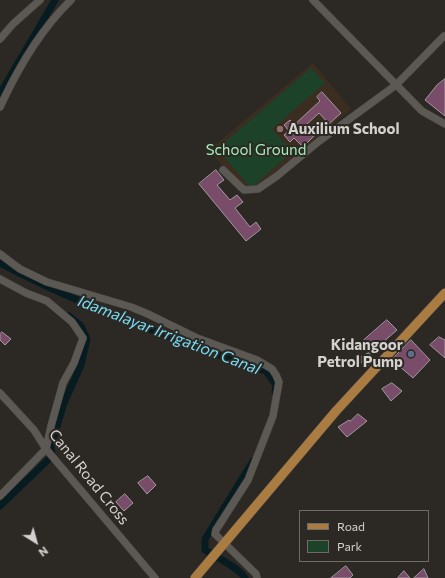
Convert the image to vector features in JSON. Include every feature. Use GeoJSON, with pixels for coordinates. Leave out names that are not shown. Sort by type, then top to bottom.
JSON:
{"type":"FeatureCollection","features":[{"type":"Feature","properties":{"kind":"main road"},"geometry":{"type":"LineString","coordinates":[[194,578],[336,411],[445,293]]}},
{"type":"Feature","properties":{"kind":"street"},"geometry":{"type":"LineString","coordinates":[[0,39],[13,24],[40,0]]}},
{"type":"Feature","properties":{"kind":"street"},"geometry":{"type":"LineString","coordinates":[[0,107],[15,78],[47,26],[71,0]]}},
{"type":"Feature","properties":{"kind":"street"},"geometry":{"type":"LineString","coordinates":[[313,0],[422,111],[445,124]]}},
{"type":"Feature","properties":{"kind":"street"},"geometry":{"type":"LineString","coordinates":[[223,170],[244,190],[258,189],[277,176],[318,142],[396,85],[444,36]]}},
{"type":"Feature","properties":{"kind":"street"},"geometry":{"type":"LineString","coordinates":[[0,254],[20,269],[47,282],[131,307],[197,338],[257,360],[272,369],[279,382],[273,416],[248,480],[216,530],[215,534],[222,545],[256,574],[257,578]]}},
{"type":"Feature","properties":{"kind":"street"},"geometry":{"type":"LineString","coordinates":[[0,279],[26,293],[47,301],[72,322],[83,338],[74,363],[63,383],[46,449],[0,496]]}},
{"type":"Feature","properties":{"kind":"street","name":"Canal Road Cross"},"geometry":{"type":"LineString","coordinates":[[0,393],[34,430],[46,449],[156,578]]}},
{"type":"Feature","properties":{"kind":"shaded area","name":"Auxilium School"},"geometry":{"type":"Polygon","coordinates":[[[313,63],[351,109],[263,183],[251,188],[240,187],[209,150],[313,63]]]}},
{"type":"Feature","properties":{"kind":"green space","name":"School Ground"},"geometry":{"type":"Polygon","coordinates":[[[311,68],[325,83],[272,129],[292,152],[251,188],[217,149],[311,68]]]}},
{"type":"Feature","properties":{"kind":"building"},"geometry":{"type":"Polygon","coordinates":[[[445,79],[445,116],[425,100],[437,85],[445,79]]]}},
{"type":"Feature","properties":{"kind":"building"},"geometry":{"type":"Polygon","coordinates":[[[322,92],[341,113],[329,124],[319,113],[306,125],[315,135],[303,147],[294,138],[290,142],[284,135],[289,131],[284,125],[290,120],[294,125],[320,101],[317,97],[322,92]]]}},
{"type":"Feature","properties":{"kind":"building"},"geometry":{"type":"Polygon","coordinates":[[[216,170],[224,180],[217,185],[230,200],[237,195],[243,202],[235,208],[250,227],[256,222],[261,229],[246,241],[199,184],[216,170]]]}},
{"type":"Feature","properties":{"kind":"building"},"geometry":{"type":"Polygon","coordinates":[[[387,320],[397,330],[374,350],[364,340],[387,320]]]}},
{"type":"Feature","properties":{"kind":"building"},"geometry":{"type":"Polygon","coordinates":[[[2,332],[11,339],[5,345],[0,340],[0,334],[2,332]]]}},
{"type":"Feature","properties":{"kind":"building"},"geometry":{"type":"Polygon","coordinates":[[[439,337],[445,340],[445,358],[430,345],[439,337]]]}},
{"type":"Feature","properties":{"kind":"building","name":"Kidangoor Petrol Pump"},"geometry":{"type":"Polygon","coordinates":[[[411,340],[430,360],[413,378],[392,360],[411,340]]]}},
{"type":"Feature","properties":{"kind":"building"},"geometry":{"type":"Polygon","coordinates":[[[369,353],[374,360],[365,368],[359,358],[369,353]]]}},
{"type":"Feature","properties":{"kind":"building"},"geometry":{"type":"Polygon","coordinates":[[[392,383],[402,391],[391,401],[382,389],[392,383]]]}},
{"type":"Feature","properties":{"kind":"building"},"geometry":{"type":"Polygon","coordinates":[[[358,414],[367,421],[347,437],[338,427],[349,420],[350,421],[358,414]]]}},
{"type":"Feature","properties":{"kind":"building"},"geometry":{"type":"Polygon","coordinates":[[[148,476],[156,485],[147,494],[138,483],[148,476]]]}},
{"type":"Feature","properties":{"kind":"building"},"geometry":{"type":"Polygon","coordinates":[[[125,494],[133,503],[124,511],[116,502],[125,494]]]}},
{"type":"Feature","properties":{"kind":"building"},"geometry":{"type":"Polygon","coordinates":[[[346,566],[353,575],[350,578],[331,578],[346,566]]]}},
{"type":"Feature","properties":{"kind":"building"},"geometry":{"type":"Polygon","coordinates":[[[424,569],[428,578],[414,578],[424,569]]]}},
{"type":"Feature","properties":{"kind":"building"},"geometry":{"type":"Polygon","coordinates":[[[404,571],[410,578],[398,578],[404,571]]]}},
{"type":"Feature","properties":{"kind":"waterway","name":"Idamalayar Irrigation Canal"},"geometry":{"type":"LineString","coordinates":[[0,94],[55,0]]}},
{"type":"Feature","properties":{"kind":"waterway","name":"Idamalayar Irrigation Canal"},"geometry":{"type":"LineString","coordinates":[[0,263],[100,310],[214,354],[266,371],[276,385],[275,392]]}},
{"type":"Feature","properties":{"kind":"waterway"},"geometry":{"type":"LineString","coordinates":[[0,506],[52,456],[51,446],[64,403],[81,365],[87,339],[81,326],[69,316]]}},
{"type":"Feature","properties":{"kind":"waterway","name":"Idamalayar Irrigation Canal"},"geometry":{"type":"LineString","coordinates":[[245,578],[232,566],[205,550],[205,539],[253,461]]}},
{"type":"Feature","properties":{"kind":"place","name":"Auxilium School"},"geometry":{"type":"Point","coordinates":[280,129]}},
{"type":"Feature","properties":{"kind":"place","name":"Kidangoor Petrol Pump"},"geometry":{"type":"Point","coordinates":[411,354]}}]}
